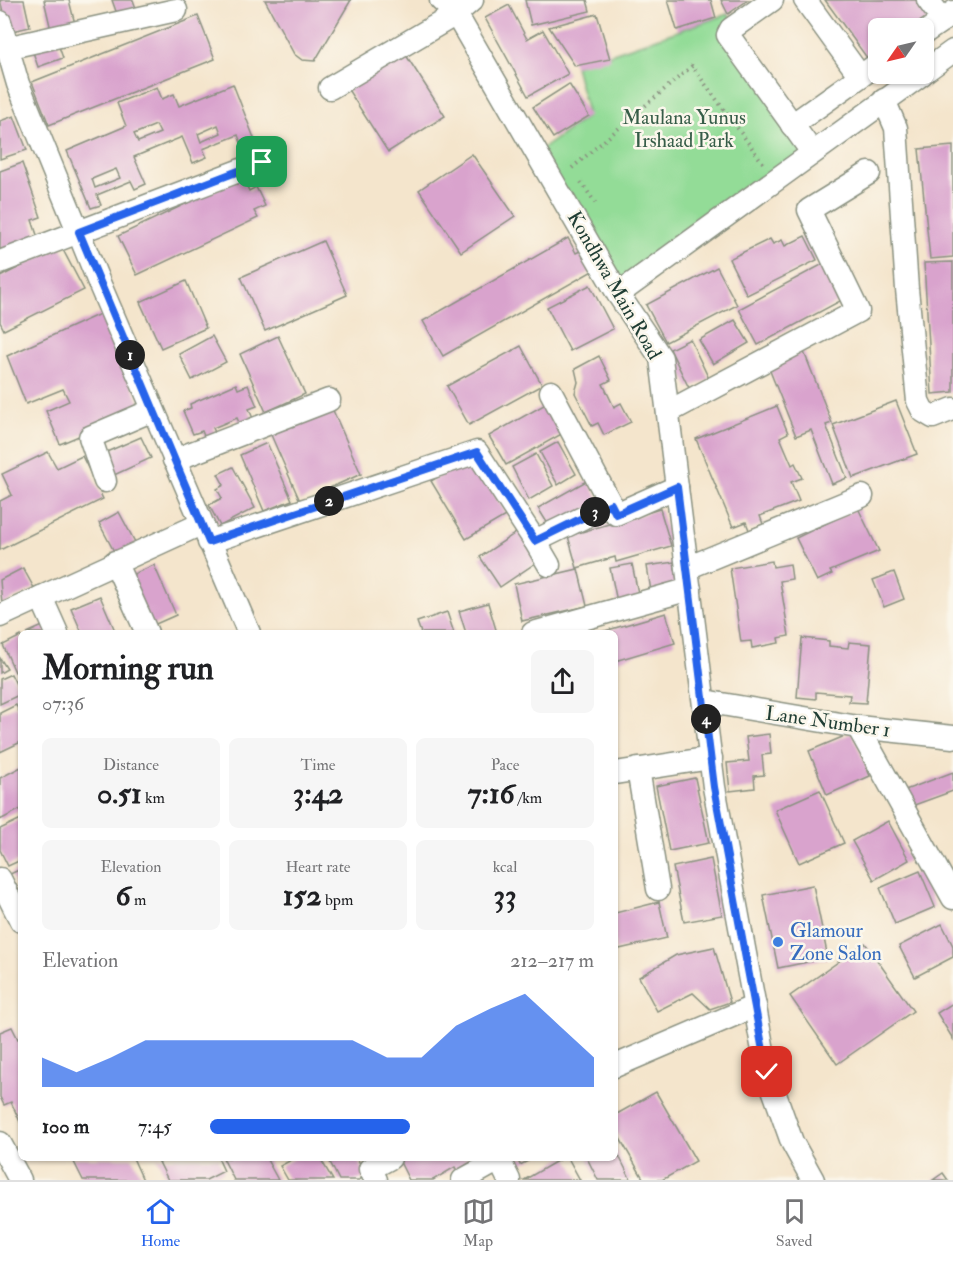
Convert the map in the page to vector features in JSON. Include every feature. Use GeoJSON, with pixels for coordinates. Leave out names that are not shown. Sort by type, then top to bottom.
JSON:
{"type":"FeatureCollection","features":[{"type":"Feature","properties":{"kind":"street"},"geometry":{"type":"LineString","coordinates":[[772,0],[731,29],[728,35],[812,152]]}},
{"type":"Feature","properties":{"kind":"street"},"geometry":{"type":"LineString","coordinates":[[805,0],[860,76]]}},
{"type":"Feature","properties":{"kind":"street"},"geometry":{"type":"LineString","coordinates":[[928,0],[948,16],[934,26]]}},
{"type":"Feature","properties":{"kind":"street"},"geometry":{"type":"LineString","coordinates":[[330,88],[456,5]]}},
{"type":"Feature","properties":{"kind":"street","name":"Kondhwa Main Road"},"geometry":{"type":"LineString","coordinates":[[456,5],[618,294],[661,358],[711,758],[767,1072],[792,1142],[813,1180]]}},
{"type":"Feature","properties":{"kind":"street"},"geometry":{"type":"LineString","coordinates":[[6,48],[176,10]]}},
{"type":"Feature","properties":{"kind":"street"},"geometry":{"type":"LineString","coordinates":[[0,22],[6,48],[9,88],[79,232],[248,630]]}},
{"type":"Feature","properties":{"kind":"street"},"geometry":{"type":"LineString","coordinates":[[934,65],[953,51]]}},
{"type":"Feature","properties":{"kind":"street"},"geometry":{"type":"LineString","coordinates":[[792,125],[868,71]]}},
{"type":"Feature","properties":{"kind":"street"},"geometry":{"type":"LineString","coordinates":[[618,294],[907,84]]}},
{"type":"Feature","properties":{"kind":"street"},"geometry":{"type":"LineString","coordinates":[[884,100],[896,128],[907,289],[918,401],[923,411],[933,417],[953,409]]}},
{"type":"Feature","properties":{"kind":"street"},"geometry":{"type":"LineString","coordinates":[[0,262],[262,162]]}},
{"type":"Feature","properties":{"kind":"street"},"geometry":{"type":"LineString","coordinates":[[668,412],[858,311],[809,210],[870,173]]}},
{"type":"Feature","properties":{"kind":"street"},"geometry":{"type":"LineString","coordinates":[[551,392],[616,514],[677,487]]}},
{"type":"Feature","properties":{"kind":"street"},"geometry":{"type":"LineString","coordinates":[[174,460],[329,400]]}},
{"type":"Feature","properties":{"kind":"street"},"geometry":{"type":"LineString","coordinates":[[105,481],[90,437],[153,410]]}},
{"type":"Feature","properties":{"kind":"street"},"geometry":{"type":"LineString","coordinates":[[0,616],[115,562],[477,452],[549,565]]}},
{"type":"Feature","properties":{"kind":"street"},"geometry":{"type":"LineString","coordinates":[[542,630],[689,578],[862,496]]}},
{"type":"Feature","properties":{"kind":"street"},"geometry":{"type":"LineString","coordinates":[[535,541],[611,504]]}},
{"type":"Feature","properties":{"kind":"street"},"geometry":{"type":"LineString","coordinates":[[115,562],[146,630]]}},
{"type":"Feature","properties":{"kind":"street"},"geometry":{"type":"LineString","coordinates":[[41,597],[56,630]]}},
{"type":"Feature","properties":{"kind":"street","name":"Lane Number 1"},"geometry":{"type":"LineString","coordinates":[[704,701],[858,727],[953,737]]}},
{"type":"Feature","properties":{"kind":"street"},"geometry":{"type":"LineString","coordinates":[[858,727],[953,898]]}},
{"type":"Feature","properties":{"kind":"street"},"geometry":{"type":"LineString","coordinates":[[618,773],[711,758]]}},
{"type":"Feature","properties":{"kind":"street"},"geometry":{"type":"LineString","coordinates":[[638,770],[658,889]]}},
{"type":"Feature","properties":{"kind":"street"},"geometry":{"type":"LineString","coordinates":[[0,879],[18,915]]}},
{"type":"Feature","properties":{"kind":"street"},"geometry":{"type":"LineString","coordinates":[[618,1065],[755,1006]]}},
{"type":"Feature","properties":{"kind":"street"},"geometry":{"type":"LineString","coordinates":[[7,1150],[20,1180]]}},
{"type":"Feature","properties":{"kind":"street"},"geometry":{"type":"LineString","coordinates":[[376,1180],[370,1169],[385,1161]]}},
{"type":"Feature","properties":{"kind":"street"},"geometry":{"type":"LineString","coordinates":[[463,1180],[502,1166]]}},
{"type":"Feature","properties":{"kind":"path"},"geometry":{"type":"LineString","coordinates":[[596,204],[571,167],[692,66],[775,179]]}},
{"type":"Feature","properties":{"kind":"green space","name":"Maulana Yunus Irshaad Park"},"geometry":{"type":"Polygon","coordinates":[[[728,14],[812,152],[618,294],[538,152],[588,116],[575,66],[728,14]]]}},
{"type":"Feature","properties":{"kind":"building"},"geometry":{"type":"Polygon","coordinates":[[[0,0],[24,0],[30,27],[8,32],[0,0]]]}},
{"type":"Feature","properties":{"kind":"building"},"geometry":{"type":"Polygon","coordinates":[[[44,0],[69,0],[75,24],[51,30],[44,0]]]}},
{"type":"Feature","properties":{"kind":"building"},"geometry":{"type":"Polygon","coordinates":[[[112,0],[133,0],[137,11],[118,17],[112,0]]]}},
{"type":"Feature","properties":{"kind":"building"},"geometry":{"type":"Polygon","coordinates":[[[265,0],[351,0],[315,61],[302,60],[294,54],[265,0]]]}},
{"type":"Feature","properties":{"kind":"building"},"geometry":{"type":"Polygon","coordinates":[[[525,0],[587,0],[590,11],[531,25],[525,0]]]}},
{"type":"Feature","properties":{"kind":"building"},"geometry":{"type":"Polygon","coordinates":[[[668,0],[711,0],[716,18],[677,30],[668,0]]]}},
{"type":"Feature","properties":{"kind":"building"},"geometry":{"type":"Polygon","coordinates":[[[721,0],[748,0],[728,14],[721,0]]]}},
{"type":"Feature","properties":{"kind":"building"},"geometry":{"type":"Polygon","coordinates":[[[825,0],[918,0],[931,18],[868,18],[868,59],[825,0]]]}},
{"type":"Feature","properties":{"kind":"building"},"geometry":{"type":"Polygon","coordinates":[[[509,5],[527,39],[543,30],[568,74],[528,96],[485,18],[509,5]]]}},
{"type":"Feature","properties":{"kind":"building"},"geometry":{"type":"Polygon","coordinates":[[[597,14],[610,59],[575,66],[549,27],[597,14]]]}},
{"type":"Feature","properties":{"kind":"building"},"geometry":{"type":"Polygon","coordinates":[[[198,16],[215,59],[49,125],[32,82],[198,16]]]}},
{"type":"Feature","properties":{"kind":"building"},"geometry":{"type":"Polygon","coordinates":[[[57,41],[63,58],[38,67],[32,49],[57,41]]]}},
{"type":"Feature","properties":{"kind":"building"},"geometry":{"type":"Polygon","coordinates":[[[404,52],[445,116],[388,152],[347,88],[404,52]]]}},
{"type":"Feature","properties":{"kind":"building"},"geometry":{"type":"Polygon","coordinates":[[[233,84],[254,138],[241,143],[238,135],[203,149],[207,157],[193,163],[182,137],[134,157],[146,184],[135,189],[131,181],[97,195],[101,205],[91,208],[67,151],[126,126],[117,103],[157,87],[162,99],[174,94],[179,106],[233,84]],[[156,125],[134,134],[138,142],[160,133],[156,125]],[[218,125],[198,134],[201,142],[221,133],[218,125]],[[116,169],[92,179],[95,188],[120,178],[116,169]]]}},
{"type":"Feature","properties":{"kind":"building"},"geometry":{"type":"Polygon","coordinates":[[[569,84],[589,116],[553,138],[533,107],[569,84]]]}},
{"type":"Feature","properties":{"kind":"building"},"geometry":{"type":"Polygon","coordinates":[[[14,116],[27,150],[0,159],[0,121],[14,116]]]}},
{"type":"Feature","properties":{"kind":"building"},"geometry":{"type":"Polygon","coordinates":[[[953,146],[953,257],[930,259],[919,149],[953,146]]]}},
{"type":"Feature","properties":{"kind":"building"},"geometry":{"type":"Polygon","coordinates":[[[472,154],[515,216],[461,252],[419,190],[472,154]]]}},
{"type":"Feature","properties":{"kind":"building"},"geometry":{"type":"Polygon","coordinates":[[[22,163],[41,217],[32,220],[39,241],[0,254],[0,171],[22,163]]]}},
{"type":"Feature","properties":{"kind":"building"},"geometry":{"type":"Polygon","coordinates":[[[242,177],[249,191],[256,187],[265,206],[254,211],[258,218],[137,275],[118,236],[242,177]]]}},
{"type":"Feature","properties":{"kind":"building"},"geometry":{"type":"Polygon","coordinates":[[[805,236],[817,260],[747,295],[729,259],[770,239],[773,244],[782,240],[785,246],[805,236]]]}},
{"type":"Feature","properties":{"kind":"building"},"geometry":{"type":"Polygon","coordinates":[[[568,238],[576,253],[584,249],[596,269],[443,356],[423,321],[568,238]]]}},
{"type":"Feature","properties":{"kind":"building"},"geometry":{"type":"Polygon","coordinates":[[[323,241],[347,295],[265,331],[241,277],[323,241]]]}},
{"type":"Feature","properties":{"kind":"building"},"geometry":{"type":"Polygon","coordinates":[[[61,246],[84,290],[4,330],[0,322],[0,277],[61,246]]]}},
{"type":"Feature","properties":{"kind":"building"},"geometry":{"type":"Polygon","coordinates":[[[953,262],[953,392],[932,394],[924,263],[953,262]]]}},
{"type":"Feature","properties":{"kind":"building"},"geometry":{"type":"Polygon","coordinates":[[[823,264],[842,300],[758,345],[739,309],[823,264]]]}},
{"type":"Feature","properties":{"kind":"building"},"geometry":{"type":"Polygon","coordinates":[[[717,267],[737,305],[666,342],[646,305],[717,267]]]}},
{"type":"Feature","properties":{"kind":"building"},"geometry":{"type":"Polygon","coordinates":[[[186,281],[206,328],[161,348],[140,302],[186,281]]]}},
{"type":"Feature","properties":{"kind":"building"},"geometry":{"type":"Polygon","coordinates":[[[590,285],[613,329],[570,351],[547,307],[590,285]]]}},
{"type":"Feature","properties":{"kind":"building"},"geometry":{"type":"Polygon","coordinates":[[[102,313],[142,409],[60,444],[46,411],[69,401],[63,389],[26,404],[7,356],[102,313]]]}},
{"type":"Feature","properties":{"kind":"building"},"geometry":{"type":"Polygon","coordinates":[[[735,320],[749,343],[713,364],[699,340],[735,320]]]}},
{"type":"Feature","properties":{"kind":"building"},"geometry":{"type":"Polygon","coordinates":[[[212,336],[226,362],[192,380],[179,354],[212,336]]]}},
{"type":"Feature","properties":{"kind":"building"},"geometry":{"type":"Polygon","coordinates":[[[278,336],[305,394],[266,412],[240,354],[278,336]]]}},
{"type":"Feature","properties":{"kind":"building"},"geometry":{"type":"Polygon","coordinates":[[[690,339],[709,379],[689,388],[670,349],[690,339]]]}},
{"type":"Feature","properties":{"kind":"building"},"geometry":{"type":"Polygon","coordinates":[[[521,346],[542,385],[469,425],[447,386],[521,346]]]}},
{"type":"Feature","properties":{"kind":"building"},"geometry":{"type":"Polygon","coordinates":[[[804,352],[832,423],[826,425],[847,478],[832,484],[811,430],[796,436],[768,366],[804,352]]]}},
{"type":"Feature","properties":{"kind":"building"},"geometry":{"type":"Polygon","coordinates":[[[599,356],[611,380],[603,384],[614,407],[621,403],[631,422],[604,435],[598,423],[592,426],[575,393],[578,382],[575,369],[599,356]]]}},
{"type":"Feature","properties":{"kind":"building"},"geometry":{"type":"Polygon","coordinates":[[[236,384],[238,389],[248,385],[257,406],[249,409],[254,421],[241,427],[237,418],[213,428],[217,437],[206,441],[202,431],[193,434],[183,411],[191,408],[190,404],[236,384]]]}},
{"type":"Feature","properties":{"kind":"building"},"geometry":{"type":"Polygon","coordinates":[[[551,401],[567,431],[506,465],[489,436],[551,401]]]}},
{"type":"Feature","properties":{"kind":"building"},"geometry":{"type":"Polygon","coordinates":[[[896,401],[917,454],[853,478],[833,425],[896,401]]]}},
{"type":"Feature","properties":{"kind":"building"},"geometry":{"type":"Polygon","coordinates":[[[777,406],[788,433],[780,437],[792,465],[795,463],[802,478],[791,482],[799,501],[760,516],[763,524],[749,530],[746,522],[733,527],[696,439],[777,406]]]}},
{"type":"Feature","properties":{"kind":"building"},"geometry":{"type":"Polygon","coordinates":[[[332,408],[361,474],[300,501],[271,435],[332,408]]]}},
{"type":"Feature","properties":{"kind":"building"},"geometry":{"type":"Polygon","coordinates":[[[141,437],[151,458],[112,476],[102,454],[141,437]]]}},
{"type":"Feature","properties":{"kind":"building"},"geometry":{"type":"Polygon","coordinates":[[[558,442],[576,474],[558,485],[540,452],[558,442]]]}},
{"type":"Feature","properties":{"kind":"building"},"geometry":{"type":"Polygon","coordinates":[[[267,443],[292,500],[264,511],[240,455],[267,443]]]}},
{"type":"Feature","properties":{"kind":"building"},"geometry":{"type":"Polygon","coordinates":[[[48,452],[57,468],[82,456],[103,499],[0,550],[0,501],[12,495],[2,474],[48,452]]]}},
{"type":"Feature","properties":{"kind":"building"},"geometry":{"type":"Polygon","coordinates":[[[536,454],[553,486],[529,500],[512,467],[536,454]]]}},
{"type":"Feature","properties":{"kind":"building"},"geometry":{"type":"Polygon","coordinates":[[[472,457],[507,515],[466,539],[431,481],[472,457]]]}},
{"type":"Feature","properties":{"kind":"building"},"geometry":{"type":"Polygon","coordinates":[[[233,467],[255,508],[220,526],[209,505],[222,498],[217,489],[224,485],[218,474],[233,467]]]}},
{"type":"Feature","properties":{"kind":"building"},"geometry":{"type":"Polygon","coordinates":[[[588,480],[600,502],[551,529],[538,508],[588,480]]]}},
{"type":"Feature","properties":{"kind":"building"},"geometry":{"type":"Polygon","coordinates":[[[858,508],[879,551],[830,571],[832,574],[817,581],[796,538],[858,508]]]}},
{"type":"Feature","properties":{"kind":"building"},"geometry":{"type":"Polygon","coordinates":[[[660,509],[671,546],[616,562],[615,557],[577,568],[568,536],[660,509]]]}},
{"type":"Feature","properties":{"kind":"building"},"geometry":{"type":"Polygon","coordinates":[[[119,512],[136,544],[116,555],[99,523],[119,512]]]}},
{"type":"Feature","properties":{"kind":"building"},"geometry":{"type":"Polygon","coordinates":[[[520,530],[540,560],[500,587],[480,557],[520,530]]]}},
{"type":"Feature","properties":{"kind":"building"},"geometry":{"type":"Polygon","coordinates":[[[772,561],[773,567],[790,564],[792,579],[780,581],[789,636],[778,638],[779,643],[752,648],[751,641],[741,642],[730,568],[772,561]]]}},
{"type":"Feature","properties":{"kind":"building"},"geometry":{"type":"Polygon","coordinates":[[[674,562],[678,586],[651,591],[647,566],[674,562]]]}},
{"type":"Feature","properties":{"kind":"building"},"geometry":{"type":"Polygon","coordinates":[[[632,564],[639,598],[617,602],[610,568],[632,564]]]}},
{"type":"Feature","properties":{"kind":"building"},"geometry":{"type":"Polygon","coordinates":[[[154,565],[176,615],[149,627],[127,577],[154,565]]]}},
{"type":"Feature","properties":{"kind":"building"},"geometry":{"type":"Polygon","coordinates":[[[23,568],[34,588],[2,605],[0,580],[23,568]]]}},
{"type":"Feature","properties":{"kind":"building"},"geometry":{"type":"Polygon","coordinates":[[[578,569],[587,606],[522,621],[514,584],[578,569]]]}},
{"type":"Feature","properties":{"kind":"building"},"geometry":{"type":"Polygon","coordinates":[[[894,572],[904,599],[884,607],[873,580],[894,572]]]}},
{"type":"Feature","properties":{"kind":"building"},"geometry":{"type":"Polygon","coordinates":[[[100,596],[115,630],[81,630],[71,608],[100,596]]]}},
{"type":"Feature","properties":{"kind":"building"},"geometry":{"type":"Polygon","coordinates":[[[488,603],[496,630],[465,630],[459,611],[488,603]]]}},
{"type":"Feature","properties":{"kind":"building"},"geometry":{"type":"Polygon","coordinates":[[[447,612],[453,630],[420,630],[417,622],[447,612]]]}},
{"type":"Feature","properties":{"kind":"building"},"geometry":{"type":"Polygon","coordinates":[[[666,613],[675,643],[618,660],[618,630],[608,630],[666,613]]]}},
{"type":"Feature","properties":{"kind":"building"},"geometry":{"type":"Polygon","coordinates":[[[45,625],[48,630],[34,630],[45,625]]]}},
{"type":"Feature","properties":{"kind":"building"},"geometry":{"type":"Polygon","coordinates":[[[18,638],[18,670],[15,672],[3,645],[18,638]]]}},
{"type":"Feature","properties":{"kind":"building"},"geometry":{"type":"Polygon","coordinates":[[[802,638],[829,641],[829,646],[848,648],[849,642],[871,644],[866,703],[849,702],[850,695],[816,692],[816,699],[797,697],[802,638]]]}},
{"type":"Feature","properties":{"kind":"building"},"geometry":{"type":"Polygon","coordinates":[[[0,658],[7,669],[0,673],[0,658]]]}},
{"type":"Feature","properties":{"kind":"building"},"geometry":{"type":"Polygon","coordinates":[[[11,674],[18,688],[18,695],[0,704],[0,679],[11,674]]]}},
{"type":"Feature","properties":{"kind":"building"},"geometry":{"type":"Polygon","coordinates":[[[16,705],[18,709],[18,743],[0,752],[0,713],[16,705]]]}},
{"type":"Feature","properties":{"kind":"building"},"geometry":{"type":"Polygon","coordinates":[[[852,733],[870,776],[827,795],[809,751],[852,733]]]}},
{"type":"Feature","properties":{"kind":"building"},"geometry":{"type":"Polygon","coordinates":[[[769,734],[771,754],[762,755],[764,775],[754,776],[755,788],[730,791],[727,763],[749,761],[746,737],[769,734]]]}},
{"type":"Feature","properties":{"kind":"building"},"geometry":{"type":"Polygon","coordinates":[[[18,769],[18,811],[0,820],[0,778],[18,769]]]}},
{"type":"Feature","properties":{"kind":"building"},"geometry":{"type":"Polygon","coordinates":[[[953,772],[953,791],[906,808],[900,792],[953,772]]]}},
{"type":"Feature","properties":{"kind":"building"},"geometry":{"type":"Polygon","coordinates":[[[695,778],[709,843],[669,851],[656,786],[695,778]]]}},
{"type":"Feature","properties":{"kind":"building"},"geometry":{"type":"Polygon","coordinates":[[[820,790],[844,843],[799,863],[775,810],[820,790]]]}},
{"type":"Feature","properties":{"kind":"building"},"geometry":{"type":"Polygon","coordinates":[[[18,820],[18,861],[8,866],[0,850],[0,829],[18,820]]]}},
{"type":"Feature","properties":{"kind":"building"},"geometry":{"type":"Polygon","coordinates":[[[888,821],[909,860],[874,880],[852,841],[888,821]]]}},
{"type":"Feature","properties":{"kind":"building"},"geometry":{"type":"Polygon","coordinates":[[[711,859],[722,915],[684,922],[673,867],[711,859]]]}},
{"type":"Feature","properties":{"kind":"building"},"geometry":{"type":"Polygon","coordinates":[[[18,870],[18,889],[10,874],[18,870]]]}},
{"type":"Feature","properties":{"kind":"building"},"geometry":{"type":"Polygon","coordinates":[[[920,871],[935,907],[895,924],[880,888],[920,871]]]}},
{"type":"Feature","properties":{"kind":"building"},"geometry":{"type":"Polygon","coordinates":[[[813,885],[828,958],[778,968],[763,895],[813,885]]]}},
{"type":"Feature","properties":{"kind":"building"},"geometry":{"type":"Polygon","coordinates":[[[659,902],[667,938],[618,949],[618,912],[659,902]]]}},
{"type":"Feature","properties":{"kind":"building"},"geometry":{"type":"Polygon","coordinates":[[[942,924],[953,946],[953,957],[915,977],[899,946],[942,924]]]}},
{"type":"Feature","properties":{"kind":"building"},"geometry":{"type":"Polygon","coordinates":[[[865,943],[913,1011],[837,1064],[790,996],[865,943]]]}},
{"type":"Feature","properties":{"kind":"building"},"geometry":{"type":"Polygon","coordinates":[[[714,947],[730,1002],[710,1009],[693,993],[657,1011],[639,977],[676,955],[714,947]]]}},
{"type":"Feature","properties":{"kind":"building"},"geometry":{"type":"Polygon","coordinates":[[[953,1003],[953,1039],[937,1013],[953,1003]]]}},
{"type":"Feature","properties":{"kind":"building"},"geometry":{"type":"Polygon","coordinates":[[[12,1027],[18,1039],[18,1117],[11,1102],[4,1105],[0,1097],[0,1032],[12,1027]]]}},
{"type":"Feature","properties":{"kind":"building"},"geometry":{"type":"Polygon","coordinates":[[[656,1092],[696,1161],[662,1180],[644,1180],[618,1135],[618,1113],[656,1092]]]}},
{"type":"Feature","properties":{"kind":"building"},"geometry":{"type":"Polygon","coordinates":[[[618,1154],[631,1180],[598,1180],[588,1161],[618,1161],[618,1154]]]}},
{"type":"Feature","properties":{"kind":"building"},"geometry":{"type":"Polygon","coordinates":[[[74,1161],[134,1161],[143,1180],[83,1180],[74,1161]]]}},
{"type":"Feature","properties":{"kind":"building"},"geometry":{"type":"Polygon","coordinates":[[[158,1161],[219,1161],[224,1171],[206,1180],[168,1180],[158,1161]]]}},
{"type":"Feature","properties":{"kind":"building"},"geometry":{"type":"Polygon","coordinates":[[[224,1161],[268,1161],[278,1180],[234,1180],[224,1161]]]}},
{"type":"Feature","properties":{"kind":"building"},"geometry":{"type":"Polygon","coordinates":[[[289,1161],[322,1161],[333,1180],[288,1180],[280,1166],[289,1161]]]}},
{"type":"Feature","properties":{"kind":"building"},"geometry":{"type":"Polygon","coordinates":[[[330,1161],[358,1161],[366,1176],[359,1180],[339,1180],[330,1161]]]}},
{"type":"Feature","properties":{"kind":"building"},"geometry":{"type":"Polygon","coordinates":[[[400,1161],[478,1161],[480,1164],[460,1176],[455,1167],[433,1180],[409,1180],[400,1161]]]}},
{"type":"Feature","properties":{"kind":"building"},"geometry":{"type":"Polygon","coordinates":[[[557,1161],[570,1161],[580,1180],[524,1180],[557,1161]]]}},
{"type":"Feature","properties":{"kind":"building"},"geometry":{"type":"Polygon","coordinates":[[[943,1173],[948,1180],[933,1180],[943,1173]]]}},
{"type":"Feature","properties":{"kind":"place","name":"Glamour Zone Salon"},"geometry":{"type":"Point","coordinates":[778,942]}},
{"type":"Feature","properties":{"kind":"route"},"geometry":{"type":"LineString","coordinates":[[262,162],[79,232],[209,542],[477,452],[535,541],[611,504],[616,514],[677,487],[714,787],[767,1072]]}}]}
